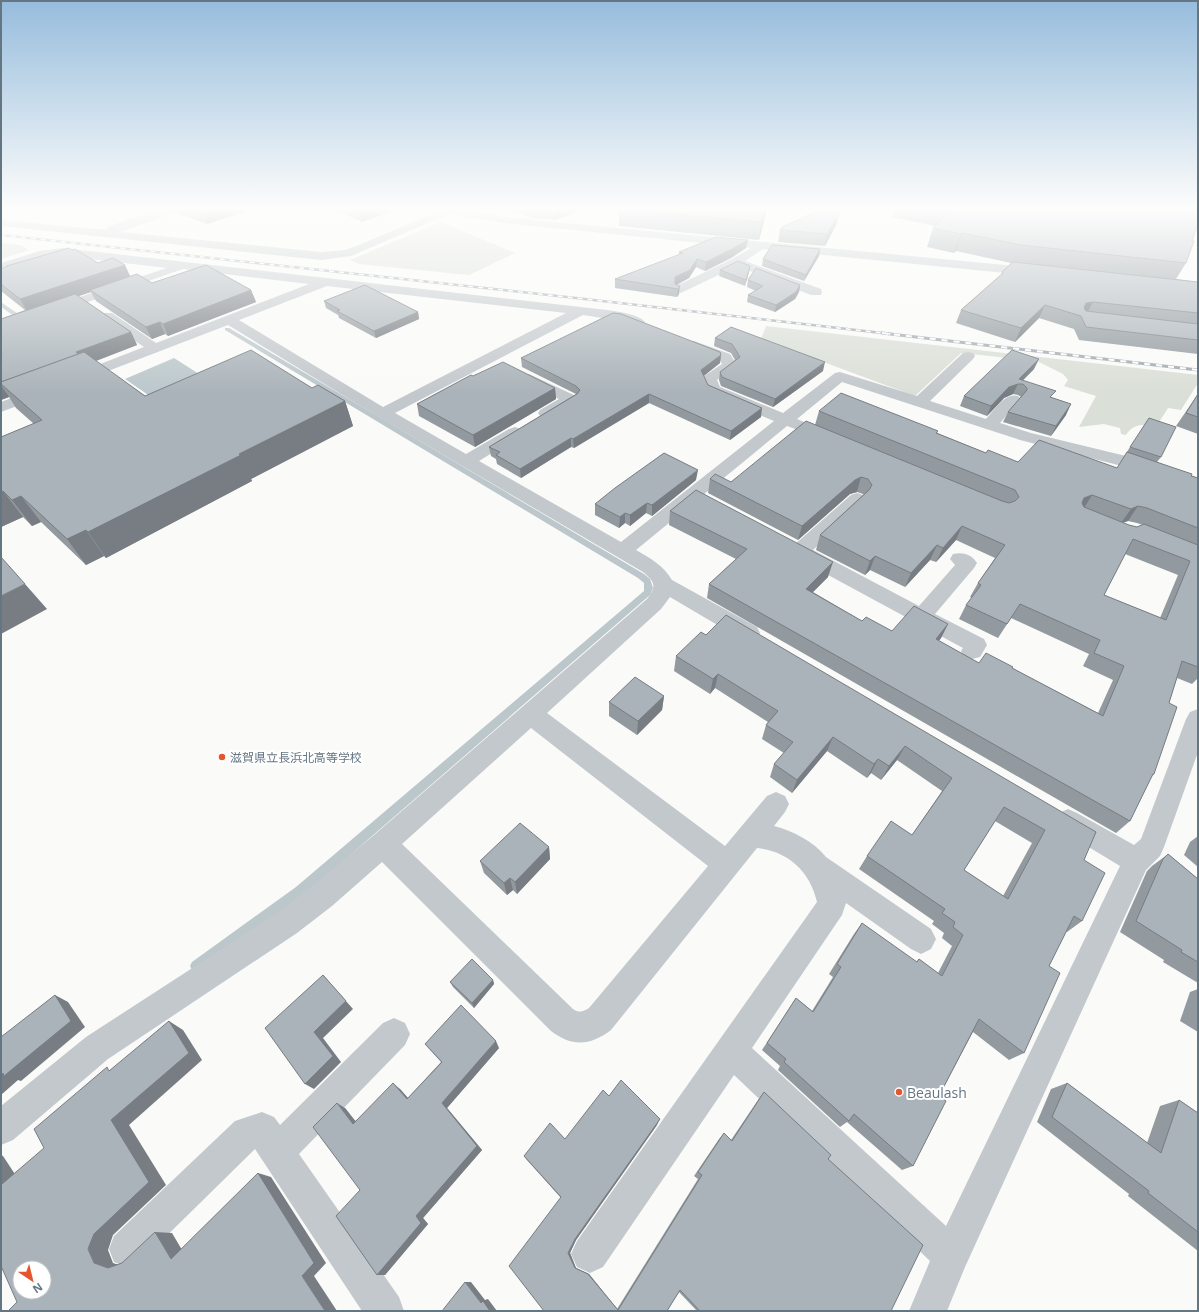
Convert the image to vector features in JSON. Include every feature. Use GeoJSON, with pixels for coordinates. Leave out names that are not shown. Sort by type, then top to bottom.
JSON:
{"type":"FeatureCollection","features":[{"type":"Feature","properties":{"kind":"street"},"geometry":{"type":"LineString","coordinates":[[1,328],[169,271]]}},
{"type":"Feature","properties":{"kind":"street"},"geometry":{"type":"LineString","coordinates":[[231,271],[581,311],[624,317],[653,328]]}},
{"type":"Feature","properties":{"kind":"street"},"geometry":{"type":"LineString","coordinates":[[681,289],[717,271]]}},
{"type":"Feature","properties":{"kind":"street"},"geometry":{"type":"LineString","coordinates":[[761,271],[816,292]]}},
{"type":"Feature","properties":{"kind":"street"},"geometry":{"type":"LineString","coordinates":[[1030,271],[1048,273]]}},
{"type":"Feature","properties":{"kind":"street"},"geometry":{"type":"LineString","coordinates":[[66,382],[325,282]]}},
{"type":"Feature","properties":{"kind":"street"},"geometry":{"type":"LineString","coordinates":[[83,300],[154,348]]}},
{"type":"Feature","properties":{"kind":"street"},"geometry":{"type":"LineString","coordinates":[[383,413],[504,366],[581,311]]}},
{"type":"Feature","properties":{"kind":"street"},"geometry":{"type":"LineString","coordinates":[[228,319],[383,413],[622,551],[657,573],[665,586],[768,644]]}},
{"type":"Feature","properties":{"kind":"street"},"geometry":{"type":"LineString","coordinates":[[682,340],[725,357],[730,366],[709,380],[713,390],[815,432]]}},
{"type":"Feature","properties":{"kind":"street"},"geometry":{"type":"LineString","coordinates":[[920,402],[968,356]]}},
{"type":"Feature","properties":{"kind":"street"},"geometry":{"type":"LineString","coordinates":[[466,461],[571,399],[504,366]]}},
{"type":"Feature","properties":{"kind":"street"},"geometry":{"type":"LineString","coordinates":[[622,551],[701,498],[786,420],[840,376],[1026,437],[1124,460],[1198,487]]}},
{"type":"Feature","properties":{"kind":"street"},"geometry":{"type":"LineString","coordinates":[[1,407],[52,387]]}},
{"type":"Feature","properties":{"kind":"street"},"geometry":{"type":"LineString","coordinates":[[989,425],[1013,399]]}},
{"type":"Feature","properties":{"kind":"street"},"geometry":{"type":"LineString","coordinates":[[857,499],[793,548],[976,645],[972,651]]}},
{"type":"Feature","properties":{"kind":"street"},"geometry":{"type":"LineString","coordinates":[[922,616],[967,563],[960,559]]}},
{"type":"Feature","properties":{"kind":"street"},"geometry":{"type":"LineString","coordinates":[[1,1128],[97,1048],[287,923],[383,844],[529,713],[654,604],[663,592],[665,586]]}},
{"type":"Feature","properties":{"kind":"street"},"geometry":{"type":"LineString","coordinates":[[529,713],[727,864]]}},
{"type":"Feature","properties":{"kind":"street"},"geometry":{"type":"LineString","coordinates":[[928,1311],[951,1256],[1152,857],[1198,719]]}},
{"type":"Feature","properties":{"kind":"street"},"geometry":{"type":"LineString","coordinates":[[383,844],[562,1020],[568,1025],[577,1028],[586,1028],[594,1024],[600,1018],[776,804]]}},
{"type":"Feature","properties":{"kind":"street"},"geometry":{"type":"LineString","coordinates":[[1047,809],[1152,857]]}},
{"type":"Feature","properties":{"kind":"street"},"geometry":{"type":"LineString","coordinates":[[750,835],[770,837],[800,850],[816,865],[921,939]]}},
{"type":"Feature","properties":{"kind":"street"},"geometry":{"type":"LineString","coordinates":[[590,1254],[832,905],[827,884],[816,865]]}},
{"type":"Feature","properties":{"kind":"street"},"geometry":{"type":"LineString","coordinates":[[277,1152],[394,1034]]}},
{"type":"Feature","properties":{"kind":"street"},"geometry":{"type":"LineString","coordinates":[[731,1050],[951,1256]]}},
{"type":"Feature","properties":{"kind":"street"},"geometry":{"type":"LineString","coordinates":[[127,1249],[247,1133],[262,1129],[385,1311]]}},
{"type":"Feature","properties":{"kind":"shaded area"},"geometry":{"type":"Polygon","coordinates":[[[431,271],[477,271],[469,275],[431,271]]]}},
{"type":"Feature","properties":{"kind":"shaded area"},"geometry":{"type":"Polygon","coordinates":[[[766,326],[1198,375],[1198,383],[1181,410],[1168,408],[1156,427],[1139,425],[1132,428],[1126,435],[1121,434],[1120,428],[1104,424],[1079,427],[1096,396],[1064,386],[1068,380],[1063,374],[1037,361],[961,353],[915,396],[761,339],[766,326]]]}},
{"type":"Feature","properties":{"kind":"shaded area"},"geometry":{"type":"Polygon","coordinates":[[[174,358],[213,383],[163,405],[125,379],[174,358]]]}},
{"type":"Feature","properties":{"kind":"building"},"geometry":{"type":"Polygon","coordinates":[[[1,271],[106,271],[20,299],[1,284],[1,271]]]}},
{"type":"Feature","properties":{"kind":"building"},"geometry":{"type":"Polygon","coordinates":[[[187,271],[217,271],[251,290],[163,324],[160,322],[146,327],[90,290],[137,274],[152,283],[187,271]]]}},
{"type":"Feature","properties":{"kind":"building"},"geometry":{"type":"Polygon","coordinates":[[[635,271],[687,271],[675,277],[675,284],[680,286],[678,289],[615,279],[635,271]]]}},
{"type":"Feature","properties":{"kind":"building"},"geometry":{"type":"Polygon","coordinates":[[[723,271],[749,271],[746,280],[723,271]]]}},
{"type":"Feature","properties":{"kind":"building"},"geometry":{"type":"Polygon","coordinates":[[[754,271],[764,271],[800,285],[796,292],[776,305],[748,295],[763,286],[748,280],[754,271]]]}},
{"type":"Feature","properties":{"kind":"building"},"geometry":{"type":"Polygon","coordinates":[[[796,271],[808,271],[806,275],[796,271]]]}},
{"type":"Feature","properties":{"kind":"building"},"geometry":{"type":"Polygon","coordinates":[[[1098,271],[1198,282],[1198,313],[1093,302],[1086,303],[1084,308],[1086,311],[1198,324],[1198,340],[1086,327],[1081,316],[1045,305],[1021,328],[961,310],[1003,273],[1002,272],[1098,271]]]}},
{"type":"Feature","properties":{"kind":"building"},"geometry":{"type":"Polygon","coordinates":[[[365,285],[418,312],[374,331],[337,311],[340,310],[324,301],[365,285]]]}},
{"type":"Feature","properties":{"kind":"building"},"geometry":{"type":"Polygon","coordinates":[[[75,294],[131,332],[76,352],[78,354],[1,382],[1,319],[75,294]]]}},
{"type":"Feature","properties":{"kind":"building"},"geometry":{"type":"Polygon","coordinates":[[[613,313],[621,314],[720,352],[721,355],[701,370],[708,385],[762,408],[731,431],[649,394],[520,469],[496,455],[500,452],[489,447],[577,394],[580,390],[576,386],[521,358],[613,313]]]}},
{"type":"Feature","properties":{"kind":"building"},"geometry":{"type":"Polygon","coordinates":[[[731,327],[825,362],[775,399],[722,377],[720,372],[740,357],[732,344],[715,338],[731,327]]]}},
{"type":"Feature","properties":{"kind":"building"},"geometry":{"type":"Polygon","coordinates":[[[251,350],[312,388],[318,385],[345,401],[88,532],[86,530],[67,539],[21,496],[12,500],[3,491],[1,492],[1,437],[42,420],[1,384],[1,382],[84,352],[145,396],[251,350]]]}},
{"type":"Feature","properties":{"kind":"building"},"geometry":{"type":"Polygon","coordinates":[[[1012,350],[1039,359],[1019,379],[1056,391],[1050,397],[1071,404],[1056,426],[1008,412],[1027,390],[1023,384],[1009,387],[991,406],[964,396],[1012,350]]]}},
{"type":"Feature","properties":{"kind":"building"},"geometry":{"type":"Polygon","coordinates":[[[503,362],[555,388],[473,435],[417,404],[471,375],[473,376],[503,362]]]}},
{"type":"Feature","properties":{"kind":"building"},"geometry":{"type":"Polygon","coordinates":[[[841,393],[938,431],[936,433],[986,453],[988,450],[1018,462],[1039,440],[1117,468],[1127,452],[1192,474],[1191,476],[1198,478],[1198,528],[1147,508],[1138,506],[1131,509],[1092,495],[1084,498],[1082,503],[1084,507],[1129,525],[1137,527],[1144,524],[1198,545],[1198,667],[1182,661],[1169,703],[1177,707],[1154,774],[1130,821],[709,584],[747,549],[670,511],[696,490],[833,562],[806,589],[862,621],[866,617],[892,631],[914,606],[948,624],[936,639],[979,663],[986,653],[1103,716],[1124,666],[1094,653],[1100,640],[1020,604],[1007,624],[966,605],[981,585],[978,583],[1005,545],[962,526],[943,548],[937,545],[911,573],[875,556],[870,561],[820,535],[869,490],[872,485],[868,479],[861,477],[855,480],[802,526],[710,479],[715,474],[731,482],[806,421],[1002,501],[1009,503],[1015,501],[1019,497],[1015,490],[819,411],[841,393]],[[1133,539],[1104,595],[1166,620],[1190,561],[1133,539]]]}},
{"type":"Feature","properties":{"kind":"building"},"geometry":{"type":"Polygon","coordinates":[[[1198,394],[1198,417],[1186,413],[1198,394]]]}},
{"type":"Feature","properties":{"kind":"building"},"geometry":{"type":"Polygon","coordinates":[[[1149,418],[1176,427],[1161,457],[1130,447],[1149,418]]]}},
{"type":"Feature","properties":{"kind":"building"},"geometry":{"type":"Polygon","coordinates":[[[664,453],[698,470],[652,505],[647,503],[630,515],[625,513],[620,517],[595,504],[615,488],[664,453]]]}},
{"type":"Feature","properties":{"kind":"building"},"geometry":{"type":"Polygon","coordinates":[[[1,557],[25,584],[1,596],[1,557]]]}},
{"type":"Feature","properties":{"kind":"building"},"geometry":{"type":"Polygon","coordinates":[[[726,615],[1096,832],[1084,860],[1105,873],[1082,921],[1074,916],[1049,966],[1060,973],[1024,1053],[979,1019],[939,1096],[946,1101],[913,1166],[854,1114],[849,1121],[784,1062],[786,1059],[767,1043],[796,998],[813,1012],[841,967],[837,964],[862,923],[917,962],[919,959],[942,976],[963,935],[953,927],[955,922],[942,913],[945,909],[867,856],[891,821],[912,835],[952,778],[905,746],[889,766],[878,759],[874,764],[833,737],[797,780],[774,764],[793,742],[766,725],[778,711],[718,674],[713,679],[676,656],[701,632],[706,635],[726,615]],[[1004,807],[964,870],[1008,899],[1045,830],[1004,807]]]}},
{"type":"Feature","properties":{"kind":"building"},"geometry":{"type":"Polygon","coordinates":[[[635,677],[664,696],[638,721],[609,702],[635,677]]]}},
{"type":"Feature","properties":{"kind":"building"},"geometry":{"type":"Polygon","coordinates":[[[520,823],[549,847],[515,882],[510,878],[504,883],[480,861],[520,823]]]}},
{"type":"Feature","properties":{"kind":"building"},"geometry":{"type":"Polygon","coordinates":[[[1168,854],[1198,879],[1198,962],[1136,921],[1163,859],[1168,854]]]}},
{"type":"Feature","properties":{"kind":"building"},"geometry":{"type":"Polygon","coordinates":[[[472,959],[493,980],[472,1003],[450,982],[472,959]]]}},
{"type":"Feature","properties":{"kind":"building"},"geometry":{"type":"Polygon","coordinates":[[[323,975],[346,1001],[314,1032],[333,1056],[305,1084],[265,1028],[323,975]]]}},
{"type":"Feature","properties":{"kind":"building"},"geometry":{"type":"Polygon","coordinates":[[[55,995],[71,1021],[4,1076],[3,1073],[1,1075],[1,1037],[55,995]]]}},
{"type":"Feature","properties":{"kind":"building"},"geometry":{"type":"Polygon","coordinates":[[[461,1005],[496,1041],[442,1103],[477,1146],[416,1216],[421,1223],[377,1275],[336,1216],[360,1190],[313,1127],[337,1103],[353,1124],[393,1083],[407,1099],[442,1062],[425,1044],[461,1005]]]}},
{"type":"Feature","properties":{"kind":"building"},"geometry":{"type":"Polygon","coordinates":[[[169,1021],[189,1053],[111,1120],[149,1182],[94,1234],[88,1249],[94,1263],[108,1268],[122,1263],[155,1232],[171,1259],[258,1173],[314,1263],[302,1276],[325,1311],[8,1311],[17,1302],[16,1300],[52,1300],[52,1260],[12,1260],[12,1291],[1,1266],[1,1183],[2,1184],[44,1148],[34,1129],[107,1067],[109,1071],[169,1021]]]}},
{"type":"Feature","properties":{"kind":"building"},"geometry":{"type":"Polygon","coordinates":[[[621,1080],[660,1119],[575,1239],[568,1253],[575,1268],[588,1274],[618,1310],[702,1175],[698,1172],[724,1133],[732,1141],[764,1092],[831,1155],[828,1159],[923,1245],[891,1311],[700,1311],[680,1290],[667,1311],[544,1311],[509,1266],[561,1197],[524,1156],[550,1123],[565,1139],[603,1090],[609,1096],[621,1080]]]}},
{"type":"Feature","properties":{"kind":"building"},"geometry":{"type":"Polygon","coordinates":[[[1067,1083],[1161,1153],[1179,1100],[1198,1113],[1198,1232],[1148,1193],[1149,1191],[1052,1117],[1067,1083]]]}},
{"type":"Feature","properties":{"kind":"building"},"geometry":{"type":"Polygon","coordinates":[[[465,1282],[481,1303],[483,1301],[490,1311],[442,1311],[465,1282]]]}},
{"type":"Feature","properties":{"kind":"waterway"},"geometry":{"type":"LineString","coordinates":[[1,304],[19,317]]}},
{"type":"Feature","properties":{"kind":"waterway"},"geometry":{"type":"LineString","coordinates":[[196,966],[300,891],[647,593],[649,588],[647,581],[641,576],[227,329]]}},
{"type":"Feature","properties":{"kind":"railway"},"geometry":{"type":"LineString","coordinates":[[332,271],[891,334]]}},
{"type":"Feature","properties":{"kind":"railway"},"geometry":{"type":"LineString","coordinates":[[882,333],[1198,370]]}},
{"type":"Feature","properties":{"kind":"place","name":"滋賀県立長浜北高等学校"},"geometry":{"type":"Point","coordinates":[222,757]}},
{"type":"Feature","properties":{"kind":"place","name":"Beaulash"},"geometry":{"type":"Point","coordinates":[899,1092]}}]}
